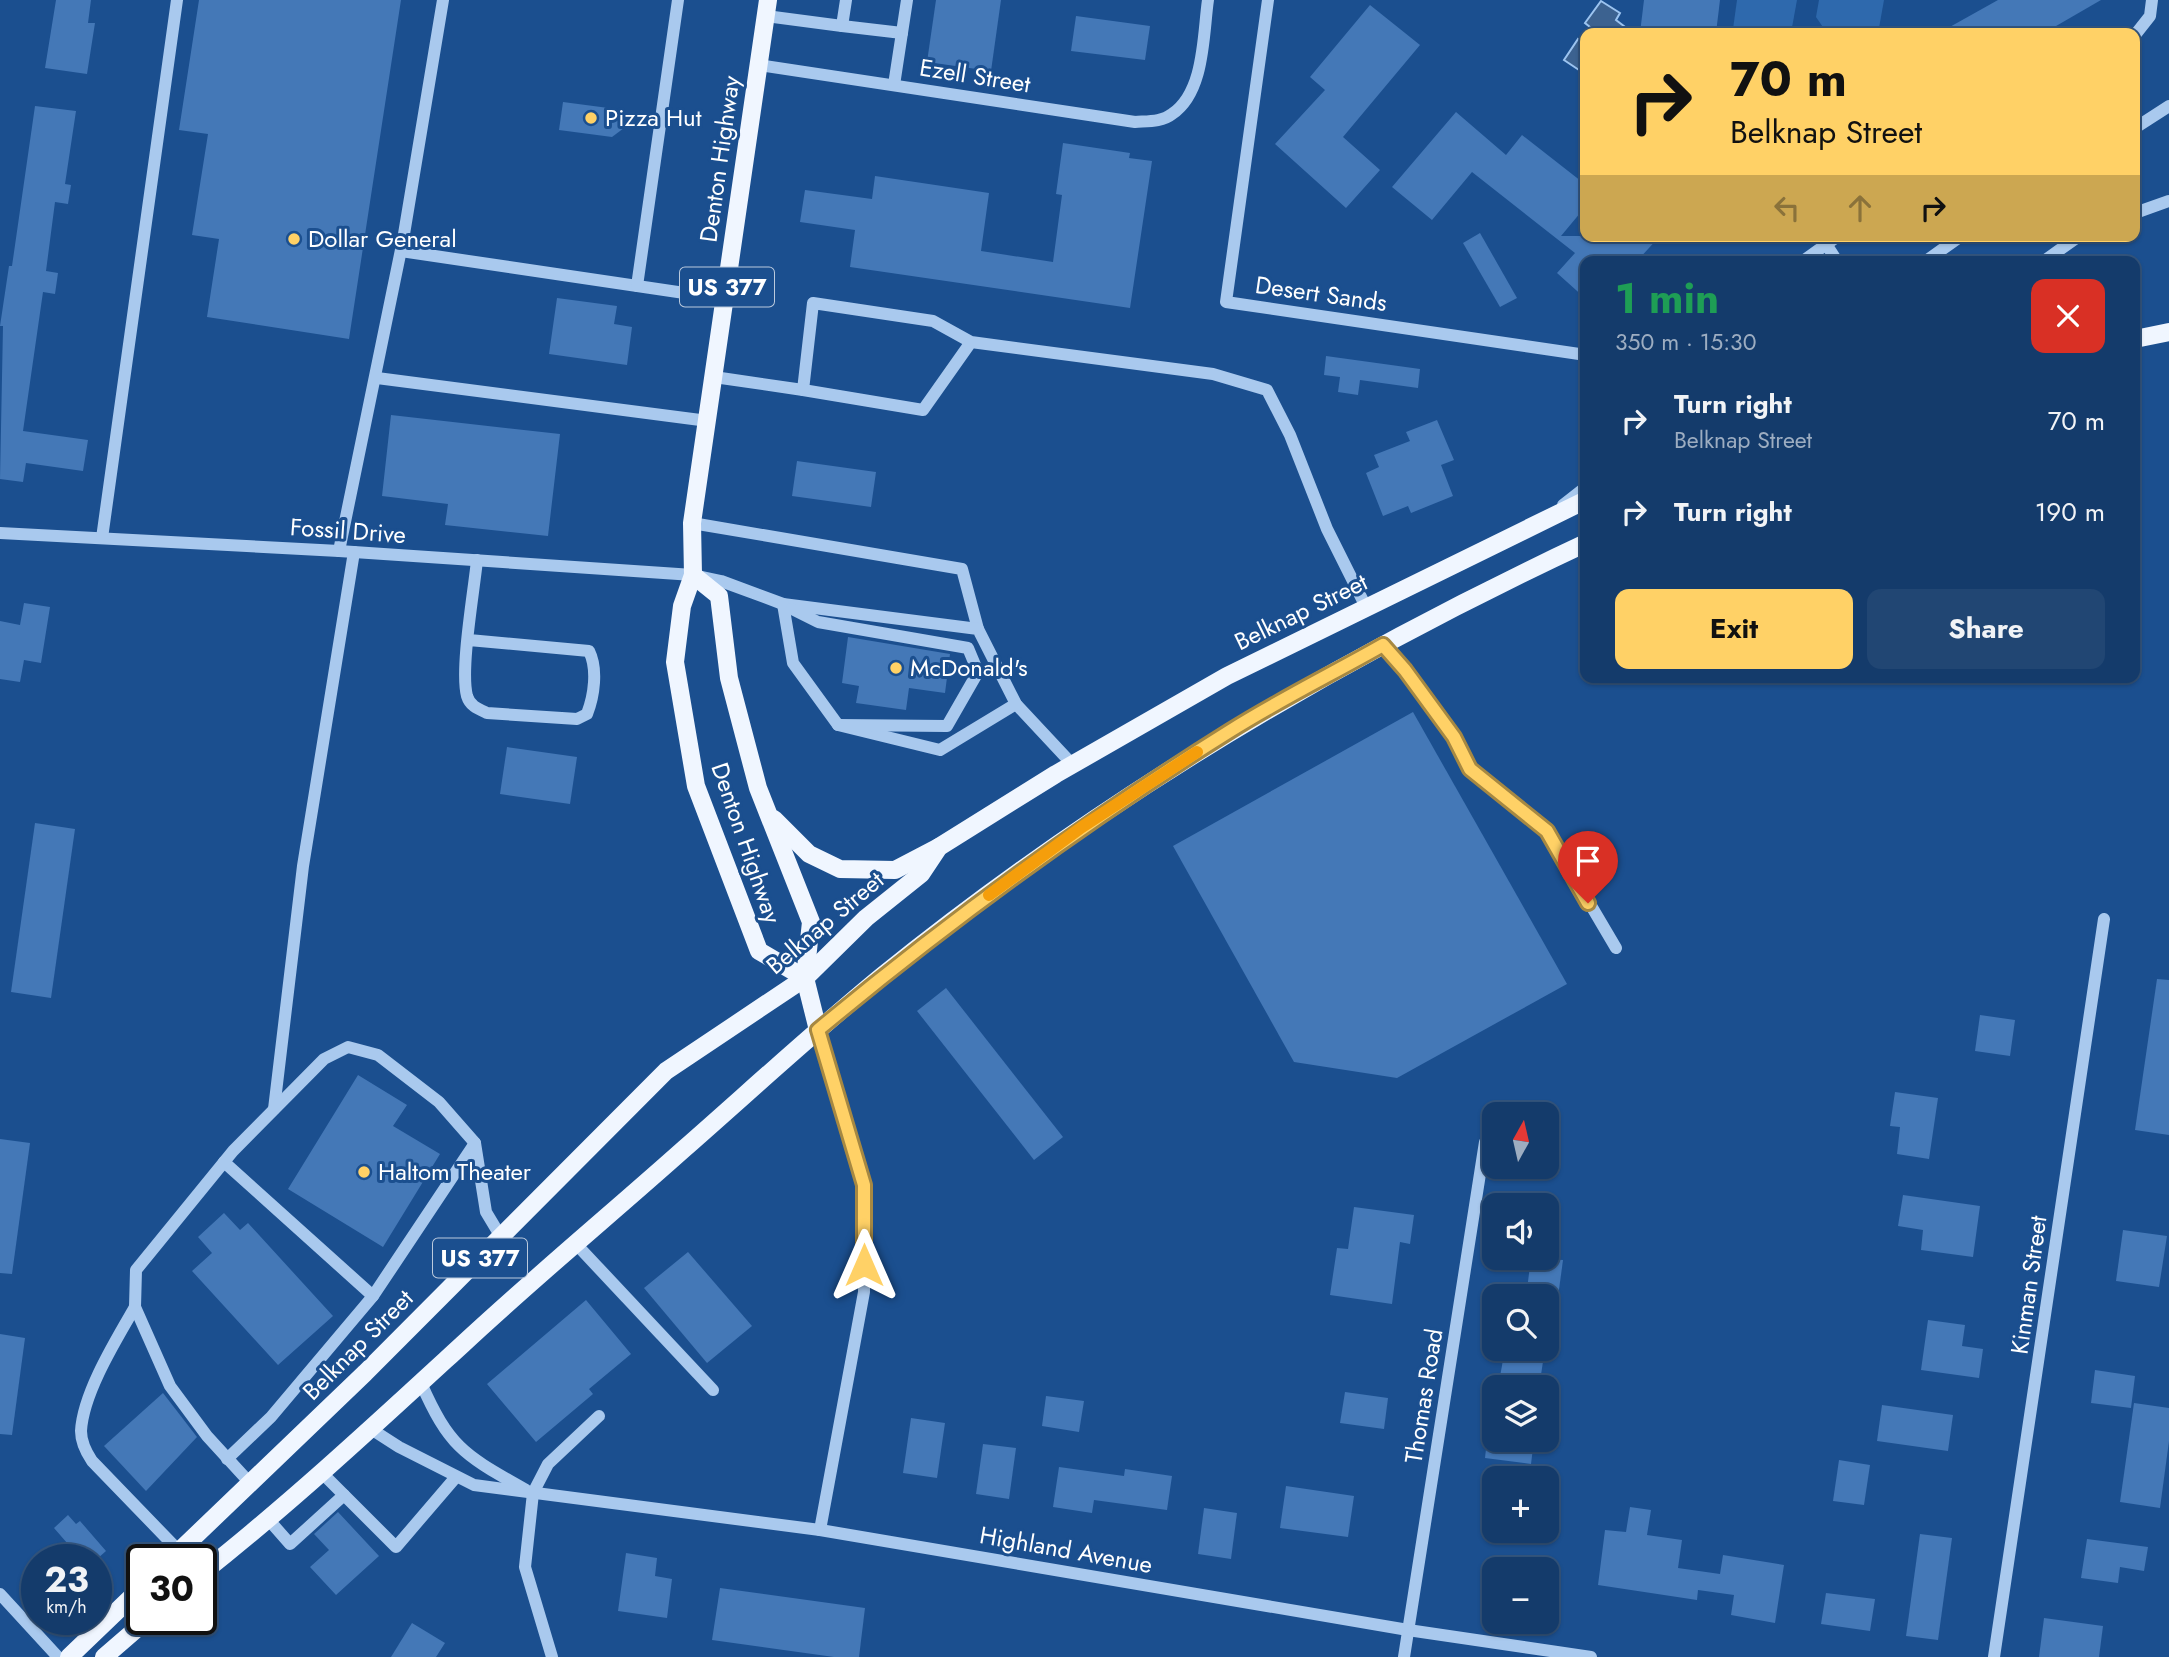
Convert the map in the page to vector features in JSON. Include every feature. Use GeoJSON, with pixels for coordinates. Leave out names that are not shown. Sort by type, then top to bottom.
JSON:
{"type":"FeatureCollection","features":[{"type":"Feature","properties":{"kind":"main road","name":"Denton Highway"},"geometry":{"type":"LineString","coordinates":[[767,8],[692,523],[693,575],[682,606],[675,662],[696,786],[759,951],[805,978]]}},
{"type":"Feature","properties":{"kind":"main road"},"geometry":{"type":"LineString","coordinates":[[2140,338],[2169,332]]}},
{"type":"Feature","properties":{"kind":"main road","name":"Belknap Street"},"geometry":{"type":"LineString","coordinates":[[186,1544],[501,1237],[666,1071],[805,978],[866,918],[921,874],[939,847],[1227,676],[1580,503]]}},
{"type":"Feature","properties":{"kind":"main road"},"geometry":{"type":"LineString","coordinates":[[818,1030],[905,959],[1082,827],[1232,729],[1465,599],[1580,546]]}},
{"type":"Feature","properties":{"kind":"main road","name":"Denton Highway"},"geometry":{"type":"LineString","coordinates":[[693,575],[719,596],[729,678],[758,788],[811,922],[805,978],[818,1030]]}},
{"type":"Feature","properties":{"kind":"main road"},"geometry":{"type":"LineString","coordinates":[[768,813],[809,854],[840,869],[895,870],[939,847]]}},
{"type":"Feature","properties":{"kind":"main road","name":"US 377"},"geometry":{"type":"LineString","coordinates":[[217,1561],[372,1429],[818,1030]]}},
{"type":"Feature","properties":{"kind":"main road"},"geometry":{"type":"LineString","coordinates":[[69,1657],[126,1602]]}},
{"type":"Feature","properties":{"kind":"main road"},"geometry":{"type":"LineString","coordinates":[[104,1657],[129,1635]]}},
{"type":"Feature","properties":{"kind":"street"},"geometry":{"type":"LineString","coordinates":[[102,538],[177,0]]}},
{"type":"Feature","properties":{"kind":"street"},"geometry":{"type":"LineString","coordinates":[[339,551],[377,378],[401,251],[443,0]]}},
{"type":"Feature","properties":{"kind":"street"},"geometry":{"type":"LineString","coordinates":[[637,286],[678,0]]}},
{"type":"Feature","properties":{"kind":"street"},"geometry":{"type":"LineString","coordinates":[[842,26],[846,0]]}},
{"type":"Feature","properties":{"kind":"street"},"geometry":{"type":"LineString","coordinates":[[894,85],[907,0]]}},
{"type":"Feature","properties":{"kind":"street","name":"Ezell Street"},"geometry":{"type":"LineString","coordinates":[[759,65],[1135,122],[1171,116],[1191,91],[1198,69],[1208,0]]}},
{"type":"Feature","properties":{"kind":"street","name":"Desert Sands"},"geometry":{"type":"LineString","coordinates":[[1268,0],[1226,302],[1580,354]]}},
{"type":"Feature","properties":{"kind":"street"},"geometry":{"type":"LineString","coordinates":[[2140,29],[2150,16],[2152,0]]}},
{"type":"Feature","properties":{"kind":"street"},"geometry":{"type":"LineString","coordinates":[[767,8],[842,26],[902,33]]}},
{"type":"Feature","properties":{"kind":"street"},"geometry":{"type":"LineString","coordinates":[[2140,125],[2169,106]]}},
{"type":"Feature","properties":{"kind":"street"},"geometry":{"type":"LineString","coordinates":[[2140,211],[2169,201]]}},
{"type":"Feature","properties":{"kind":"street"},"geometry":{"type":"LineString","coordinates":[[1810,256],[1829,242]]}},
{"type":"Feature","properties":{"kind":"street"},"geometry":{"type":"LineString","coordinates":[[1933,256],[1953,242]]}},
{"type":"Feature","properties":{"kind":"street"},"geometry":{"type":"LineString","coordinates":[[2050,256],[2070,242]]}},
{"type":"Feature","properties":{"kind":"street"},"geometry":{"type":"LineString","coordinates":[[1826,244],[1834,256]]}},
{"type":"Feature","properties":{"kind":"street"},"geometry":{"type":"LineString","coordinates":[[401,251],[725,299]]}},
{"type":"Feature","properties":{"kind":"street"},"geometry":{"type":"LineString","coordinates":[[803,390],[813,303],[933,321],[971,342],[1213,374],[1267,390],[1290,435],[1326,529],[1366,607]]}},
{"type":"Feature","properties":{"kind":"street"},"geometry":{"type":"LineString","coordinates":[[714,377],[923,410],[971,342]]}},
{"type":"Feature","properties":{"kind":"street"},"geometry":{"type":"LineString","coordinates":[[377,378],[708,421]]}},
{"type":"Feature","properties":{"kind":"street"},"geometry":{"type":"LineString","coordinates":[[1543,521],[1580,492]]}},
{"type":"Feature","properties":{"kind":"street"},"geometry":{"type":"LineString","coordinates":[[692,523],[962,569],[978,629],[1016,704],[1073,765]]}},
{"type":"Feature","properties":{"kind":"street","name":"Fossil Drive"},"geometry":{"type":"LineString","coordinates":[[0,533],[339,551],[693,575],[721,581],[783,604]]}},
{"type":"Feature","properties":{"kind":"street"},"geometry":{"type":"LineString","coordinates":[[274,1109],[303,866],[354,552]]}},
{"type":"Feature","properties":{"kind":"street"},"geometry":{"type":"LineString","coordinates":[[469,640],[589,651],[594,662],[592,703],[587,714],[577,719],[487,713],[474,708],[467,697],[466,678],[469,640],[477,560]]}},
{"type":"Feature","properties":{"kind":"street"},"geometry":{"type":"LineString","coordinates":[[783,604],[978,629]]}},
{"type":"Feature","properties":{"kind":"street"},"geometry":{"type":"LineString","coordinates":[[783,604],[793,663],[838,725],[940,750],[1016,704]]}},
{"type":"Feature","properties":{"kind":"street"},"geometry":{"type":"LineString","coordinates":[[783,604],[818,622],[968,648],[978,673],[947,726],[838,725]]}},
{"type":"Feature","properties":{"kind":"street"},"geometry":{"type":"LineString","coordinates":[[1383,645],[1405,670],[1454,737],[1470,769],[1547,831],[1616,948]]}},
{"type":"Feature","properties":{"kind":"street","name":"Kinman Street"},"geometry":{"type":"LineString","coordinates":[[1994,1657],[2104,919]]}},
{"type":"Feature","properties":{"kind":"street"},"geometry":{"type":"LineString","coordinates":[[818,1030],[864,1185],[864,1292],[820,1530]]}},
{"type":"Feature","properties":{"kind":"street"},"geometry":{"type":"LineString","coordinates":[[250,1483],[207,1436],[170,1386],[135,1307],[136,1270],[224,1162],[324,1059],[348,1048],[377,1055],[439,1102],[475,1143],[486,1212],[501,1237]]}},
{"type":"Feature","properties":{"kind":"street"},"geometry":{"type":"LineString","coordinates":[[227,1459],[271,1417],[373,1296],[475,1143]]}},
{"type":"Feature","properties":{"kind":"street","name":"Thomas Road"},"geometry":{"type":"LineString","coordinates":[[1404,1657],[1482,1161]]}},
{"type":"Feature","properties":{"kind":"street"},"geometry":{"type":"LineString","coordinates":[[224,1162],[373,1296]]}},
{"type":"Feature","properties":{"kind":"street"},"geometry":{"type":"LineString","coordinates":[[576,1244],[713,1390]]}},
{"type":"Feature","properties":{"kind":"street"},"geometry":{"type":"LineString","coordinates":[[135,1307],[111,1349],[84,1413],[81,1434],[92,1461],[165,1544]]}},
{"type":"Feature","properties":{"kind":"street"},"geometry":{"type":"LineString","coordinates":[[421,1383],[442,1429],[454,1444],[480,1464],[533,1493]]}},
{"type":"Feature","properties":{"kind":"street"},"geometry":{"type":"LineString","coordinates":[[552,1657],[525,1567],[533,1493],[548,1464],[598,1416]]}},
{"type":"Feature","properties":{"kind":"street","name":"Highland Avenue"},"geometry":{"type":"LineString","coordinates":[[372,1429],[456,1478],[474,1485],[820,1530],[1408,1630],[1591,1657]]}},
{"type":"Feature","properties":{"kind":"street"},"geometry":{"type":"LineString","coordinates":[[322,1473],[396,1547],[456,1478]]}},
{"type":"Feature","properties":{"kind":"street"},"geometry":{"type":"LineString","coordinates":[[268,1519],[290,1544],[344,1495]]}},
{"type":"Feature","properties":{"kind":"street"},"geometry":{"type":"LineString","coordinates":[[0,1594],[58,1657]]}},
{"type":"Feature","properties":{"kind":"shaded area"},"geometry":{"type":"Polygon","coordinates":[[[1737,0],[1797,0],[1792,28],[1733,28],[1737,0]]]}},
{"type":"Feature","properties":{"kind":"shaded area"},"geometry":{"type":"Polygon","coordinates":[[[1819,0],[1884,0],[1879,28],[1824,28],[1816,17],[1819,0]]]}},
{"type":"Feature","properties":{"kind":"shaded area"},"geometry":{"type":"Polygon","coordinates":[[[1601,1],[1620,13],[1616,20],[1626,28],[1591,28],[1585,23],[1601,1]]]}},
{"type":"Feature","properties":{"kind":"shaded area"},"geometry":{"type":"Polygon","coordinates":[[[1578,39],[1580,40],[1580,71],[1564,60],[1578,39]]]}},
{"type":"Feature","properties":{"kind":"building"},"geometry":{"type":"Polygon","coordinates":[[[56,0],[91,0],[88,23],[95,23],[87,74],[45,68],[56,0]]]}},
{"type":"Feature","properties":{"kind":"building"},"geometry":{"type":"Polygon","coordinates":[[[199,0],[401,0],[349,339],[207,317],[219,239],[192,235],[208,134],[179,130],[199,0]]]}},
{"type":"Feature","properties":{"kind":"building"},"geometry":{"type":"Polygon","coordinates":[[[936,0],[1001,0],[991,71],[927,62],[936,0]]]}},
{"type":"Feature","properties":{"kind":"building"},"geometry":{"type":"Polygon","coordinates":[[[1644,0],[1720,0],[1717,28],[1641,28],[1644,0]]]}},
{"type":"Feature","properties":{"kind":"building"},"geometry":{"type":"Polygon","coordinates":[[[1998,0],[2101,0],[2053,28],[1948,28],[1998,0]]]}},
{"type":"Feature","properties":{"kind":"building"},"geometry":{"type":"Polygon","coordinates":[[[1370,5],[1420,45],[1343,137],[1380,170],[1346,208],[1275,144],[1325,90],[1310,77],[1370,5]]]}},
{"type":"Feature","properties":{"kind":"building"},"geometry":{"type":"Polygon","coordinates":[[[1076,16],[1150,26],[1145,60],[1071,51],[1076,16]]]}},
{"type":"Feature","properties":{"kind":"building","name":"Pizza Hut"},"geometry":{"type":"Polygon","coordinates":[[[563,102],[616,109],[628,125],[612,137],[559,130],[563,102]]]}},
{"type":"Feature","properties":{"kind":"building"},"geometry":{"type":"Polygon","coordinates":[[[35,106],[76,111],[65,184],[71,185],[68,204],[55,202],[46,271],[58,273],[55,294],[43,292],[23,431],[88,440],[83,471],[26,463],[23,482],[0,479],[3,326],[0,326],[9,266],[12,266],[35,106]]]}},
{"type":"Feature","properties":{"kind":"building"},"geometry":{"type":"Polygon","coordinates":[[[1456,112],[1506,155],[1522,135],[1580,180],[1580,213],[1561,236],[1580,236],[1580,242],[1654,242],[1642,256],[1580,256],[1580,294],[1557,273],[1575,253],[1472,172],[1432,220],[1392,187],[1456,112]]]}},
{"type":"Feature","properties":{"kind":"building"},"geometry":{"type":"Polygon","coordinates":[[[1063,143],[1130,153],[1129,158],[1152,161],[1130,308],[850,267],[855,230],[800,222],[805,190],[872,199],[875,176],[989,193],[981,251],[1053,262],[1062,195],[1056,194],[1063,143]]]}},
{"type":"Feature","properties":{"kind":"building"},"geometry":{"type":"Polygon","coordinates":[[[1480,233],[1517,298],[1500,307],[1463,243],[1480,233]]]}},
{"type":"Feature","properties":{"kind":"building"},"geometry":{"type":"Polygon","coordinates":[[[557,298],[617,306],[614,324],[632,327],[627,365],[549,354],[557,298]]]}},
{"type":"Feature","properties":{"kind":"building"},"geometry":{"type":"Polygon","coordinates":[[[1326,356],[1420,369],[1418,388],[1360,380],[1358,395],[1338,392],[1340,377],[1324,375],[1326,356]]]}},
{"type":"Feature","properties":{"kind":"building"},"geometry":{"type":"Polygon","coordinates":[[[391,415],[560,434],[548,536],[445,525],[448,504],[382,496],[391,415]]]}},
{"type":"Feature","properties":{"kind":"building"},"geometry":{"type":"Polygon","coordinates":[[[1437,420],[1454,460],[1441,465],[1453,496],[1411,513],[1408,506],[1383,516],[1366,473],[1379,467],[1374,455],[1410,441],[1406,432],[1437,420]]]}},
{"type":"Feature","properties":{"kind":"building"},"geometry":{"type":"Polygon","coordinates":[[[797,461],[876,472],[871,507],[792,496],[797,461]]]}},
{"type":"Feature","properties":{"kind":"building"},"geometry":{"type":"Polygon","coordinates":[[[24,603],[50,607],[41,663],[24,660],[20,682],[0,679],[0,621],[20,625],[24,603]]]}},
{"type":"Feature","properties":{"kind":"building","name":"McDonald's"},"geometry":{"type":"Polygon","coordinates":[[[848,637],[950,654],[945,693],[909,688],[906,710],[856,703],[859,686],[842,683],[848,637]]]}},
{"type":"Feature","properties":{"kind":"building"},"geometry":{"type":"Polygon","coordinates":[[[1413,712],[1567,984],[1397,1078],[1294,1062],[1173,846],[1413,712]]]}},
{"type":"Feature","properties":{"kind":"building"},"geometry":{"type":"Polygon","coordinates":[[[507,747],[577,757],[570,804],[500,794],[507,747]]]}},
{"type":"Feature","properties":{"kind":"building"},"geometry":{"type":"Polygon","coordinates":[[[35,823],[75,829],[51,998],[11,992],[35,823]]]}},
{"type":"Feature","properties":{"kind":"building"},"geometry":{"type":"Polygon","coordinates":[[[2157,979],[2169,980],[2169,1135],[2135,1130],[2157,979]]]}},
{"type":"Feature","properties":{"kind":"building"},"geometry":{"type":"Polygon","coordinates":[[[946,988],[1063,1137],[1034,1160],[917,1011],[946,988]]]}},
{"type":"Feature","properties":{"kind":"building"},"geometry":{"type":"Polygon","coordinates":[[[1980,1015],[2015,1020],[2010,1056],[1975,1051],[1980,1015]]]}},
{"type":"Feature","properties":{"kind":"building","name":"Haltom Theater"},"geometry":{"type":"Polygon","coordinates":[[[358,1075],[407,1105],[393,1126],[440,1154],[383,1247],[288,1189],[358,1075]]]}},
{"type":"Feature","properties":{"kind":"building"},"geometry":{"type":"Polygon","coordinates":[[[1895,1092],[1938,1098],[1929,1159],[1897,1154],[1900,1127],[1890,1126],[1895,1092]]]}},
{"type":"Feature","properties":{"kind":"building"},"geometry":{"type":"Polygon","coordinates":[[[0,1139],[30,1143],[12,1274],[0,1273],[0,1139]]]}},
{"type":"Feature","properties":{"kind":"building"},"geometry":{"type":"Polygon","coordinates":[[[1903,1195],[1980,1206],[1973,1257],[1921,1250],[1923,1230],[1898,1226],[1903,1195]]]}},
{"type":"Feature","properties":{"kind":"building"},"geometry":{"type":"Polygon","coordinates":[[[1354,1207],[1414,1215],[1410,1244],[1400,1242],[1392,1304],[1330,1295],[1337,1248],[1348,1249],[1354,1207]]]}},
{"type":"Feature","properties":{"kind":"building"},"geometry":{"type":"Polygon","coordinates":[[[224,1213],[240,1230],[248,1223],[333,1316],[278,1365],[192,1271],[212,1253],[198,1237],[224,1213]]]}},
{"type":"Feature","properties":{"kind":"building"},"geometry":{"type":"Polygon","coordinates":[[[2123,1230],[2167,1236],[2159,1287],[2116,1281],[2123,1230]]]}},
{"type":"Feature","properties":{"kind":"building"},"geometry":{"type":"Polygon","coordinates":[[[688,1252],[752,1326],[707,1363],[644,1288],[688,1252]]]}},
{"type":"Feature","properties":{"kind":"building"},"geometry":{"type":"Polygon","coordinates":[[[1559,1260],[1563,1260],[1559,1290],[1559,1284],[1528,1284],[1529,1270],[1559,1270],[1559,1260]]]}},
{"type":"Feature","properties":{"kind":"building"},"geometry":{"type":"Polygon","coordinates":[[[586,1300],[631,1354],[589,1389],[593,1394],[536,1442],[487,1384],[586,1300]]]}},
{"type":"Feature","properties":{"kind":"building"},"geometry":{"type":"Polygon","coordinates":[[[1928,1320],[1965,1325],[1962,1346],[1983,1349],[1979,1378],[1921,1370],[1928,1320]]]}},
{"type":"Feature","properties":{"kind":"building"},"geometry":{"type":"Polygon","coordinates":[[[0,1334],[25,1338],[12,1435],[0,1434],[0,1334]]]}},
{"type":"Feature","properties":{"kind":"building"},"geometry":{"type":"Polygon","coordinates":[[[1503,1361],[1543,1361],[1541,1375],[1500,1375],[1503,1361]]]}},
{"type":"Feature","properties":{"kind":"building"},"geometry":{"type":"Polygon","coordinates":[[[2095,1370],[2135,1376],[2131,1408],[2091,1403],[2095,1370]]]}},
{"type":"Feature","properties":{"kind":"building"},"geometry":{"type":"Polygon","coordinates":[[[1345,1392],[1388,1398],[1384,1429],[1340,1423],[1345,1392]]]}},
{"type":"Feature","properties":{"kind":"building"},"geometry":{"type":"Polygon","coordinates":[[[163,1393],[197,1437],[146,1491],[104,1446],[163,1393]]]}},
{"type":"Feature","properties":{"kind":"building"},"geometry":{"type":"Polygon","coordinates":[[[1046,1396],[1084,1401],[1079,1432],[1042,1426],[1046,1396]]]}},
{"type":"Feature","properties":{"kind":"building"},"geometry":{"type":"Polygon","coordinates":[[[2134,1403],[2169,1408],[2169,1441],[2160,1508],[2120,1502],[2134,1403]]]}},
{"type":"Feature","properties":{"kind":"building"},"geometry":{"type":"Polygon","coordinates":[[[1882,1405],[1953,1415],[1948,1451],[1877,1441],[1882,1405]]]}},
{"type":"Feature","properties":{"kind":"building"},"geometry":{"type":"Polygon","coordinates":[[[911,1418],[945,1423],[937,1478],[903,1473],[911,1418]]]}},
{"type":"Feature","properties":{"kind":"building"},"geometry":{"type":"Polygon","coordinates":[[[983,1444],[1016,1448],[1009,1499],[976,1494],[983,1444]]]}},
{"type":"Feature","properties":{"kind":"building"},"geometry":{"type":"Polygon","coordinates":[[[1486,1452],[1532,1452],[1531,1464],[1485,1458],[1486,1452]]]}},
{"type":"Feature","properties":{"kind":"building"},"geometry":{"type":"Polygon","coordinates":[[[1839,1460],[1870,1465],[1864,1505],[1833,1501],[1839,1460]]]}},
{"type":"Feature","properties":{"kind":"building"},"geometry":{"type":"Polygon","coordinates":[[[1059,1467],[1124,1476],[1125,1469],[1172,1476],[1167,1510],[1094,1500],[1092,1513],[1053,1507],[1059,1467]]]}},
{"type":"Feature","properties":{"kind":"building"},"geometry":{"type":"Polygon","coordinates":[[[1286,1486],[1354,1496],[1348,1537],[1280,1528],[1286,1486]]]}},
{"type":"Feature","properties":{"kind":"building"},"geometry":{"type":"Polygon","coordinates":[[[1630,1507],[1651,1510],[1647,1535],[1682,1540],[1678,1568],[1720,1574],[1723,1555],[1784,1565],[1775,1623],[1731,1615],[1734,1595],[1698,1590],[1697,1600],[1598,1585],[1605,1530],[1626,1532],[1630,1507]]]}},
{"type":"Feature","properties":{"kind":"building"},"geometry":{"type":"Polygon","coordinates":[[[1204,1508],[1237,1513],[1231,1559],[1198,1554],[1204,1508]]]}},
{"type":"Feature","properties":{"kind":"building"},"geometry":{"type":"Polygon","coordinates":[[[338,1512],[379,1556],[336,1595],[310,1567],[329,1550],[314,1534],[338,1512]]]}},
{"type":"Feature","properties":{"kind":"building"},"geometry":{"type":"Polygon","coordinates":[[[68,1515],[76,1524],[80,1521],[100,1544],[68,1544],[54,1528],[68,1515]]]}},
{"type":"Feature","properties":{"kind":"building"},"geometry":{"type":"Polygon","coordinates":[[[1920,1534],[1952,1538],[1938,1640],[1906,1636],[1920,1534]]]}},
{"type":"Feature","properties":{"kind":"building"},"geometry":{"type":"Polygon","coordinates":[[[2087,1539],[2148,1547],[2144,1571],[2120,1567],[2118,1583],[2081,1578],[2087,1539]]]}},
{"type":"Feature","properties":{"kind":"building"},"geometry":{"type":"Polygon","coordinates":[[[626,1553],[657,1558],[655,1576],[672,1579],[667,1618],[618,1611],[626,1553]]]}},
{"type":"Feature","properties":{"kind":"building"},"geometry":{"type":"Polygon","coordinates":[[[720,1588],[865,1608],[859,1657],[834,1657],[712,1640],[720,1588]]]}},
{"type":"Feature","properties":{"kind":"building"},"geometry":{"type":"Polygon","coordinates":[[[1826,1593],[1875,1599],[1870,1631],[1821,1624],[1826,1593]]]}},
{"type":"Feature","properties":{"kind":"building"},"geometry":{"type":"Polygon","coordinates":[[[2044,1618],[2103,1626],[2099,1657],[2039,1657],[2044,1618]]]}},
{"type":"Feature","properties":{"kind":"building"},"geometry":{"type":"Polygon","coordinates":[[[412,1623],[445,1643],[436,1657],[391,1657],[412,1623]]]}},
{"type":"Feature","properties":{"kind":"slow traffic"},"geometry":{"type":"LineString","coordinates":[[989,895],[1082,827],[1197,752]]}},
{"type":"Feature","properties":{"kind":"place","name":"Pizza Hut"},"geometry":{"type":"Point","coordinates":[591,118]}},
{"type":"Feature","properties":{"kind":"place","name":"Dollar General"},"geometry":{"type":"Point","coordinates":[294,239]}},
{"type":"Feature","properties":{"kind":"place","name":"McDonald's"},"geometry":{"type":"Point","coordinates":[896,668]}},
{"type":"Feature","properties":{"kind":"place","name":"Haltom Theater"},"geometry":{"type":"Point","coordinates":[364,1172]}},
{"type":"Feature","properties":{"kind":"route"},"geometry":{"type":"LineString","coordinates":[[864,1265],[864,1185],[818,1030],[885,974],[1082,827],[1232,729],[1383,645],[1405,670],[1454,737],[1470,769],[1547,831],[1588,903]]}}]}
